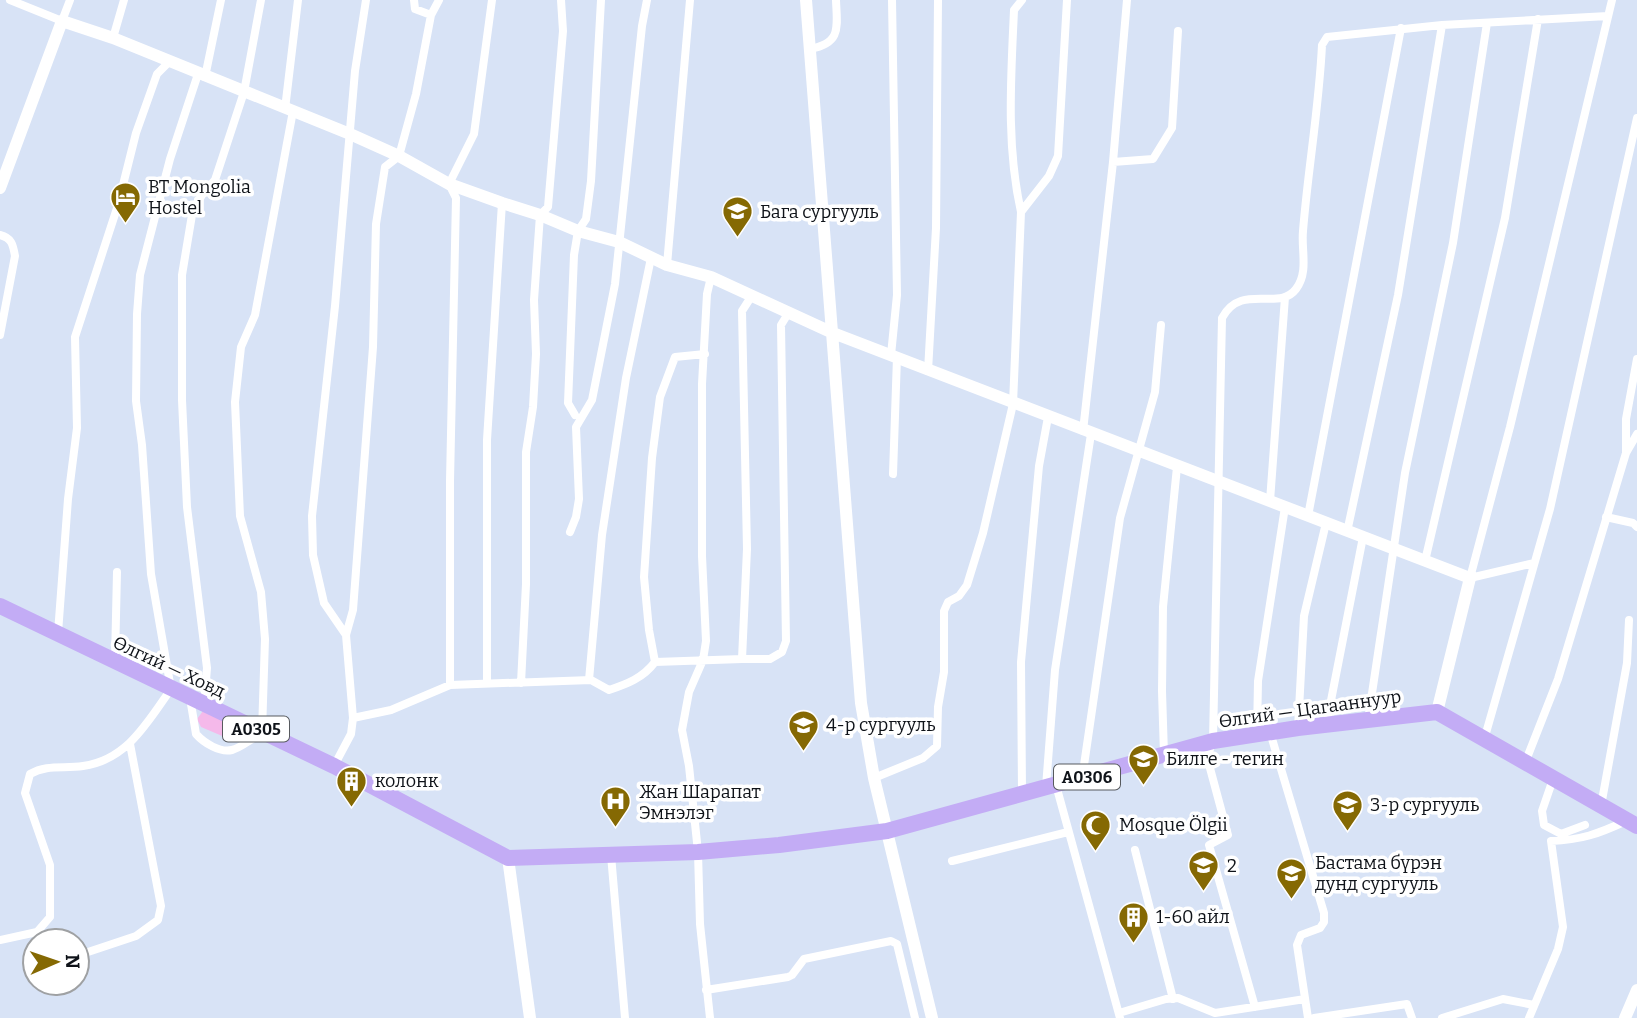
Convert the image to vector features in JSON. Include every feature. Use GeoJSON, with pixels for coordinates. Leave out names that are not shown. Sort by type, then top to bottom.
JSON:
{"type":"FeatureCollection","features":[{"type":"Feature","properties":{"kind":"highway","name":"Өлгий — Ховд"},"geometry":{"type":"LineString","coordinates":[[0,606],[334,766],[508,858]]}},
{"type":"Feature","properties":{"kind":"highway","name":"Өлгий — Цагааннуур"},"geometry":{"type":"LineString","coordinates":[[508,858],[698,852],[887,831],[1213,741],[1437,712]]}},
{"type":"Feature","properties":{"kind":"highway"},"geometry":{"type":"LineString","coordinates":[[1437,712],[1632,823]]}},
{"type":"Feature","properties":{"kind":"street"},"geometry":{"type":"LineString","coordinates":[[10,0],[113,38],[350,134],[399,156],[449,184],[578,231],[619,242],[667,265],[711,277],[833,333],[1087,433],[1470,578],[1534,563]]}},
{"type":"Feature","properties":{"kind":"street"},"geometry":{"type":"LineString","coordinates":[[0,188],[70,0]]}},
{"type":"Feature","properties":{"kind":"street"},"geometry":{"type":"LineString","coordinates":[[113,38],[124,0]]}},
{"type":"Feature","properties":{"kind":"street"},"geometry":{"type":"LineString","coordinates":[[0,940],[37,932],[50,918],[50,864],[25,793],[30,774],[41,767],[84,766],[113,757],[135,741],[171,690],[151,575],[142,444],[136,401],[136,314],[140,275],[170,159],[201,75],[221,0]]}},
{"type":"Feature","properties":{"kind":"street"},"geometry":{"type":"LineString","coordinates":[[261,0],[244,92],[215,180],[193,209],[182,275],[182,400],[187,494],[207,668],[197,702],[196,734],[219,749],[233,750],[264,732],[265,639],[261,592],[240,516],[234,402],[241,347],[255,315],[289,110],[298,0]]}},
{"type":"Feature","properties":{"kind":"street"},"geometry":{"type":"LineString","coordinates":[[346,635],[324,603],[313,555],[312,516],[355,71],[366,0]]}},
{"type":"Feature","properties":{"kind":"street"},"geometry":{"type":"LineString","coordinates":[[414,0],[415,9],[432,15]]}},
{"type":"Feature","properties":{"kind":"street"},"geometry":{"type":"LineString","coordinates":[[334,766],[351,734],[353,718],[346,635],[353,610],[373,346],[376,224],[384,167],[399,156],[416,94],[432,15],[439,0]]}},
{"type":"Feature","properties":{"kind":"street"},"geometry":{"type":"LineString","coordinates":[[449,184],[474,134],[492,0]]}},
{"type":"Feature","properties":{"kind":"street"},"geometry":{"type":"LineString","coordinates":[[521,683],[526,584],[526,452],[533,407],[536,354],[534,300],[540,215],[548,207],[563,30],[561,0]]}},
{"type":"Feature","properties":{"kind":"street"},"geometry":{"type":"LineString","coordinates":[[576,415],[568,403],[571,304],[578,231],[586,219],[591,181],[601,0]]}},
{"type":"Feature","properties":{"kind":"street"},"geometry":{"type":"LineString","coordinates":[[570,532],[579,499],[576,427],[592,400],[612,306],[647,0]]}},
{"type":"Feature","properties":{"kind":"street"},"geometry":{"type":"LineString","coordinates":[[667,265],[690,0]]}},
{"type":"Feature","properties":{"kind":"street"},"geometry":{"type":"LineString","coordinates":[[806,0],[861,703],[874,778],[932,1018]]}},
{"type":"Feature","properties":{"kind":"street"},"geometry":{"type":"LineString","coordinates":[[810,50],[829,44],[835,38],[836,0]]}},
{"type":"Feature","properties":{"kind":"street"},"geometry":{"type":"LineString","coordinates":[[892,0],[897,295],[893,474]]}},
{"type":"Feature","properties":{"kind":"street"},"geometry":{"type":"LineString","coordinates":[[929,371],[936,228],[938,0]]}},
{"type":"Feature","properties":{"kind":"street"},"geometry":{"type":"LineString","coordinates":[[874,778],[923,758],[937,746],[938,707],[944,672],[944,611],[948,602],[958,596],[967,585],[983,533],[1013,404],[1021,212],[1010,139],[1013,10],[1007,0]]}},
{"type":"Feature","properties":{"kind":"street"},"geometry":{"type":"LineString","coordinates":[[1013,10],[1022,0]]}},
{"type":"Feature","properties":{"kind":"street"},"geometry":{"type":"LineString","coordinates":[[1021,212],[1049,176],[1058,156],[1067,0]]}},
{"type":"Feature","properties":{"kind":"street"},"geometry":{"type":"LineString","coordinates":[[1127,0],[1087,433],[1055,670],[1051,786],[1068,832],[1119,1015],[1173,999],[1190,1002],[1215,1013],[1305,999]]}},
{"type":"Feature","properties":{"kind":"street"},"geometry":{"type":"LineString","coordinates":[[1437,712],[1510,427],[1612,0]]}},
{"type":"Feature","properties":{"kind":"street"},"geometry":{"type":"LineString","coordinates":[[1255,1007],[1209,845],[1228,835],[1207,757],[1213,741],[1222,318],[1228,307],[1239,300],[1286,297],[1296,289],[1304,265],[1302,234],[1319,104],[1322,45],[1327,37],[1401,28],[1608,16]]}},
{"type":"Feature","properties":{"kind":"street"},"geometry":{"type":"LineString","coordinates":[[1425,561],[1505,218],[1538,19]]}},
{"type":"Feature","properties":{"kind":"street"},"geometry":{"type":"LineString","coordinates":[[1368,720],[1392,549],[1405,473],[1453,243],[1487,23]]}},
{"type":"Feature","properties":{"kind":"street"},"geometry":{"type":"LineString","coordinates":[[1347,532],[1398,295],[1442,25]]}},
{"type":"Feature","properties":{"kind":"street"},"geometry":{"type":"LineString","coordinates":[[1308,516],[1401,28]]}},
{"type":"Feature","properties":{"kind":"street"},"geometry":{"type":"LineString","coordinates":[[1113,162],[1153,159],[1172,128],[1178,31]]}},
{"type":"Feature","properties":{"kind":"street"},"geometry":{"type":"LineString","coordinates":[[58,633],[68,499],[77,428],[75,337],[118,205],[136,133],[157,74],[169,62]]}},
{"type":"Feature","properties":{"kind":"street"},"geometry":{"type":"LineString","coordinates":[[1484,740],[1550,509],[1637,118]]}},
{"type":"Feature","properties":{"kind":"street"},"geometry":{"type":"LineString","coordinates":[[449,184],[456,198],[450,481],[450,685]]}},
{"type":"Feature","properties":{"kind":"street"},"geometry":{"type":"LineString","coordinates":[[487,683],[487,440],[502,204]]}},
{"type":"Feature","properties":{"kind":"street"},"geometry":{"type":"LineString","coordinates":[[0,235],[7,237],[13,244],[15,257],[0,335]]}},
{"type":"Feature","properties":{"kind":"street"},"geometry":{"type":"LineString","coordinates":[[589,680],[602,535],[626,378],[651,258]]}},
{"type":"Feature","properties":{"kind":"street"},"geometry":{"type":"LineString","coordinates":[[710,1018],[699,924],[698,852],[689,766],[682,730],[689,692],[703,660],[706,641],[702,556],[702,384],[707,294],[711,277]]}},
{"type":"Feature","properties":{"kind":"street"},"geometry":{"type":"LineString","coordinates":[[742,659],[747,549],[742,311],[751,297]]}},
{"type":"Feature","properties":{"kind":"street"},"geometry":{"type":"LineString","coordinates":[[1270,501],[1286,297]]}},
{"type":"Feature","properties":{"kind":"street"},"geometry":{"type":"LineString","coordinates":[[655,662],[771,659],[782,652],[786,641],[781,325],[789,312]]}},
{"type":"Feature","properties":{"kind":"street"},"geometry":{"type":"LineString","coordinates":[[1082,779],[1120,518],[1155,392],[1161,325]]}},
{"type":"Feature","properties":{"kind":"street"},"geometry":{"type":"LineString","coordinates":[[353,718],[391,709],[450,685],[589,680],[609,690],[630,683],[649,670],[655,662],[644,577],[652,458],[660,397],[675,357],[705,354]]}},
{"type":"Feature","properties":{"kind":"street"},"geometry":{"type":"LineString","coordinates":[[1626,453],[1626,419],[1637,359]]}},
{"type":"Feature","properties":{"kind":"street"},"geometry":{"type":"LineString","coordinates":[[1022,793],[1021,662],[1039,466],[1048,417]]}},
{"type":"Feature","properties":{"kind":"street"},"geometry":{"type":"LineString","coordinates":[[1525,762],[1558,679],[1626,453],[1637,434]]}},
{"type":"Feature","properties":{"kind":"street"},"geometry":{"type":"LineString","coordinates":[[1164,755],[1163,607],[1177,467]]}},
{"type":"Feature","properties":{"kind":"street"},"geometry":{"type":"LineString","coordinates":[[1285,507],[1258,681],[1263,733],[1324,913],[1324,922],[1320,928],[1301,935],[1297,945],[1308,1018]]}},
{"type":"Feature","properties":{"kind":"street"},"geometry":{"type":"LineString","coordinates":[[1606,517],[1633,523],[1637,527]]}},
{"type":"Feature","properties":{"kind":"street"},"geometry":{"type":"LineString","coordinates":[[1298,728],[1304,616],[1326,523]]}},
{"type":"Feature","properties":{"kind":"street"},"geometry":{"type":"LineString","coordinates":[[1326,726],[1363,537]]}},
{"type":"Feature","properties":{"kind":"street"},"geometry":{"type":"LineString","coordinates":[[115,663],[117,572]]}},
{"type":"Feature","properties":{"kind":"street"},"geometry":{"type":"LineString","coordinates":[[1601,806],[1625,676],[1629,620]]}},
{"type":"Feature","properties":{"kind":"street"},"geometry":{"type":"LineString","coordinates":[[91,951],[136,936],[158,920],[161,906],[130,744]]}},
{"type":"Feature","properties":{"kind":"street"},"geometry":{"type":"LineString","coordinates":[[1552,782],[1542,811],[1544,825],[1561,834],[1585,825]]}},
{"type":"Feature","properties":{"kind":"street"},"geometry":{"type":"LineString","coordinates":[[1529,1018],[1558,949],[1563,927],[1550,841],[1595,836],[1632,823]]}},
{"type":"Feature","properties":{"kind":"street"},"geometry":{"type":"LineString","coordinates":[[952,861],[1068,832]]}},
{"type":"Feature","properties":{"kind":"street"},"geometry":{"type":"LineString","coordinates":[[1135,849],[1173,999]]}},
{"type":"Feature","properties":{"kind":"street"},"geometry":{"type":"LineString","coordinates":[[611,855],[625,1018]]}},
{"type":"Feature","properties":{"kind":"street"},"geometry":{"type":"LineString","coordinates":[[508,858],[530,1018]]}},
{"type":"Feature","properties":{"kind":"street"},"geometry":{"type":"LineString","coordinates":[[706,990],[792,975],[804,959],[891,941],[897,944],[915,1018]]}},
{"type":"Feature","properties":{"kind":"street"},"geometry":{"type":"LineString","coordinates":[[1625,1018],[1637,990]]}},
{"type":"Feature","properties":{"kind":"street"},"geometry":{"type":"LineString","coordinates":[[1442,1018],[1461,1015],[1503,999],[1534,1005]]}},
{"type":"Feature","properties":{"kind":"street"},"geometry":{"type":"LineString","coordinates":[[1314,1018],[1407,1004],[1412,1018]]}},
{"type":"Feature","properties":{"kind":"shaded area"},"geometry":{"type":"Polygon","coordinates":[[[203,711],[241,729],[241,739],[234,741],[201,727],[197,719],[203,711]]]}},
{"type":"Feature","properties":{"kind":"place","name":"BT Mongolia Hostel"},"geometry":{"type":"Point","coordinates":[125,224]}},
{"type":"Feature","properties":{"kind":"place","name":"Бага сургууль"},"geometry":{"type":"Point","coordinates":[737,239]}},
{"type":"Feature","properties":{"kind":"place","name":"4-р сургууль"},"geometry":{"type":"Point","coordinates":[803,752]}},
{"type":"Feature","properties":{"kind":"place","name":"Билге - тегин"},"geometry":{"type":"Point","coordinates":[1143,786]}},
{"type":"Feature","properties":{"kind":"place","name":"колонк"},"geometry":{"type":"Point","coordinates":[352,808]}},
{"type":"Feature","properties":{"kind":"place","name":"Жан Шарапат Эмнэлэг"},"geometry":{"type":"Point","coordinates":[616,829]}},
{"type":"Feature","properties":{"kind":"place","name":"3-р сургууль"},"geometry":{"type":"Point","coordinates":[1347,832]}},
{"type":"Feature","properties":{"kind":"place","name":"Mosque Ölgii"},"geometry":{"type":"Point","coordinates":[1096,852]}},
{"type":"Feature","properties":{"kind":"place","name":"2"},"geometry":{"type":"Point","coordinates":[1204,893]}},
{"type":"Feature","properties":{"kind":"place","name":"Бастама бүрэн дунд сургууль"},"geometry":{"type":"Point","coordinates":[1292,900]}},
{"type":"Feature","properties":{"kind":"place","name":"1-60 айл"},"geometry":{"type":"Point","coordinates":[1133,944]}}]}
